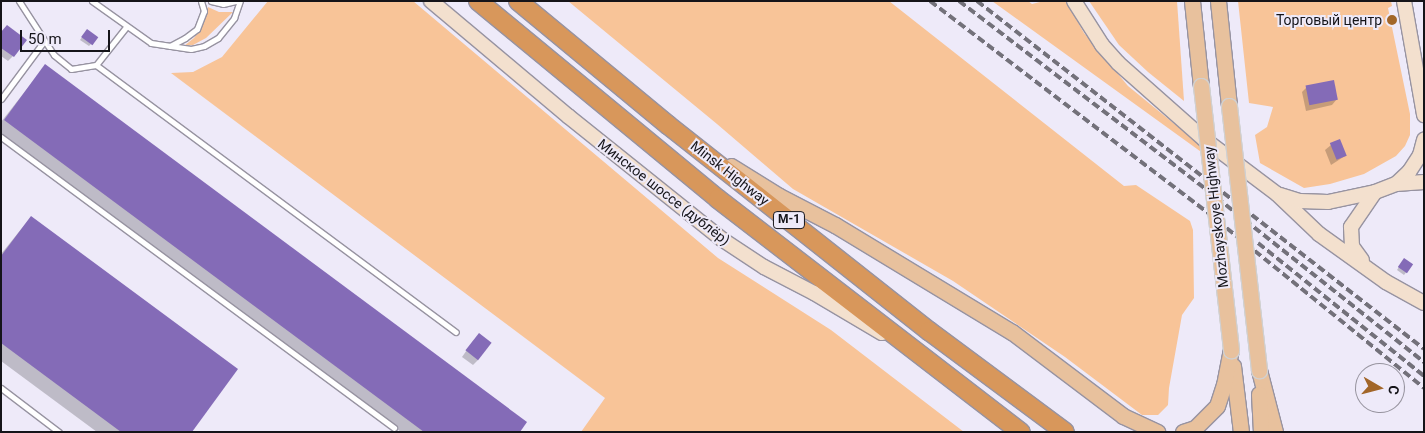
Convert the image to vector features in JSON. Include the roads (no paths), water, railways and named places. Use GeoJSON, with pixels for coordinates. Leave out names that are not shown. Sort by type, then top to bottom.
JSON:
{"type":"FeatureCollection","features":[{"type":"Feature","properties":{"kind":"highway","name":"Minsk Highway"},"geometry":{"type":"LineString","coordinates":[[478,1],[718,199],[917,354],[1021,432]]}},
{"type":"Feature","properties":{"kind":"highway","name":"Minsk Highway"},"geometry":{"type":"LineString","coordinates":[[518,1],[668,125],[922,325],[1065,432]]}},
{"type":"Feature","properties":{"kind":"main road","name":"Mozhayskoye Highway"},"geometry":{"type":"LineString","coordinates":[[1192,1],[1240,432]]}},
{"type":"Feature","properties":{"kind":"main road","name":"Mozhayskoye Highway"},"geometry":{"type":"LineString","coordinates":[[1218,1],[1259,370],[1261,432]]}},
{"type":"Feature","properties":{"kind":"main road"},"geometry":{"type":"LineString","coordinates":[[668,125],[779,196],[835,225],[1012,332],[1123,416],[1157,432]]}},
{"type":"Feature","properties":{"kind":"main road"},"geometry":{"type":"LineString","coordinates":[[1184,432],[1195,428],[1217,406],[1224,385],[1231,350]]}},
{"type":"Feature","properties":{"kind":"main road"},"geometry":{"type":"LineString","coordinates":[[1259,370],[1275,432]]}},
{"type":"Feature","properties":{"kind":"street","name":"Минское шоссе (дублёр)"},"geometry":{"type":"LineString","coordinates":[[431,1],[576,122],[723,240],[764,267],[814,293],[917,354]]}},
{"type":"Feature","properties":{"kind":"street"},"geometry":{"type":"LineString","coordinates":[[1074,1],[1102,45],[1124,69],[1204,139],[1277,194],[1319,234],[1386,282],[1424,302]]}},
{"type":"Feature","properties":{"kind":"street"},"geometry":{"type":"LineString","coordinates":[[1404,1],[1424,115]]}},
{"type":"Feature","properties":{"kind":"street"},"geometry":{"type":"LineString","coordinates":[[1396,184],[1409,172],[1420,155],[1424,140]]}},
{"type":"Feature","properties":{"kind":"street"},"geometry":{"type":"LineString","coordinates":[[1277,194],[1300,201],[1316,203],[1375,192],[1396,184],[1424,182]]}},
{"type":"Feature","properties":{"kind":"street"},"geometry":{"type":"LineString","coordinates":[[1367,267],[1352,246],[1351,227],[1375,192]]}},
{"type":"Feature","properties":{"kind":"lane"},"geometry":{"type":"LineString","coordinates":[[19,1],[54,56],[71,69],[96,65],[126,27]]}},
{"type":"Feature","properties":{"kind":"lane"},"geometry":{"type":"LineString","coordinates":[[92,1],[151,43],[191,49],[204,46],[218,38],[234,18],[240,1]]}},
{"type":"Feature","properties":{"kind":"lane"},"geometry":{"type":"LineString","coordinates":[[169,46],[197,29],[204,11],[201,1]]}},
{"type":"Feature","properties":{"kind":"lane"},"geometry":{"type":"LineString","coordinates":[[211,1],[223,4],[236,1]]}},
{"type":"Feature","properties":{"kind":"lane"},"geometry":{"type":"LineString","coordinates":[[1,99],[44,41]]}},
{"type":"Feature","properties":{"kind":"lane"},"geometry":{"type":"LineString","coordinates":[[96,65],[456,332]]}},
{"type":"Feature","properties":{"kind":"lane"},"geometry":{"type":"LineString","coordinates":[[1,137],[394,428]]}},
{"type":"Feature","properties":{"kind":"lane"},"geometry":{"type":"LineString","coordinates":[[1,388],[59,432]]}},
{"type":"Feature","properties":{"kind":"railway"},"geometry":{"type":"LineString","coordinates":[[930,1],[1208,213],[1424,388]]}},
{"type":"Feature","properties":{"kind":"railway"},"geometry":{"type":"LineString","coordinates":[[959,1],[1207,190],[1424,362]]}},
{"type":"Feature","properties":{"kind":"railway"},"geometry":{"type":"LineString","coordinates":[[977,1],[1424,349]]}},
{"type":"Feature","properties":{"kind":"railway"},"geometry":{"type":"LineString","coordinates":[[1258,243],[1424,376]]}},
{"type":"Feature","properties":{"kind":"place","name":"Торговый центр"},"geometry":{"type":"Point","coordinates":[1392,20]}}]}
